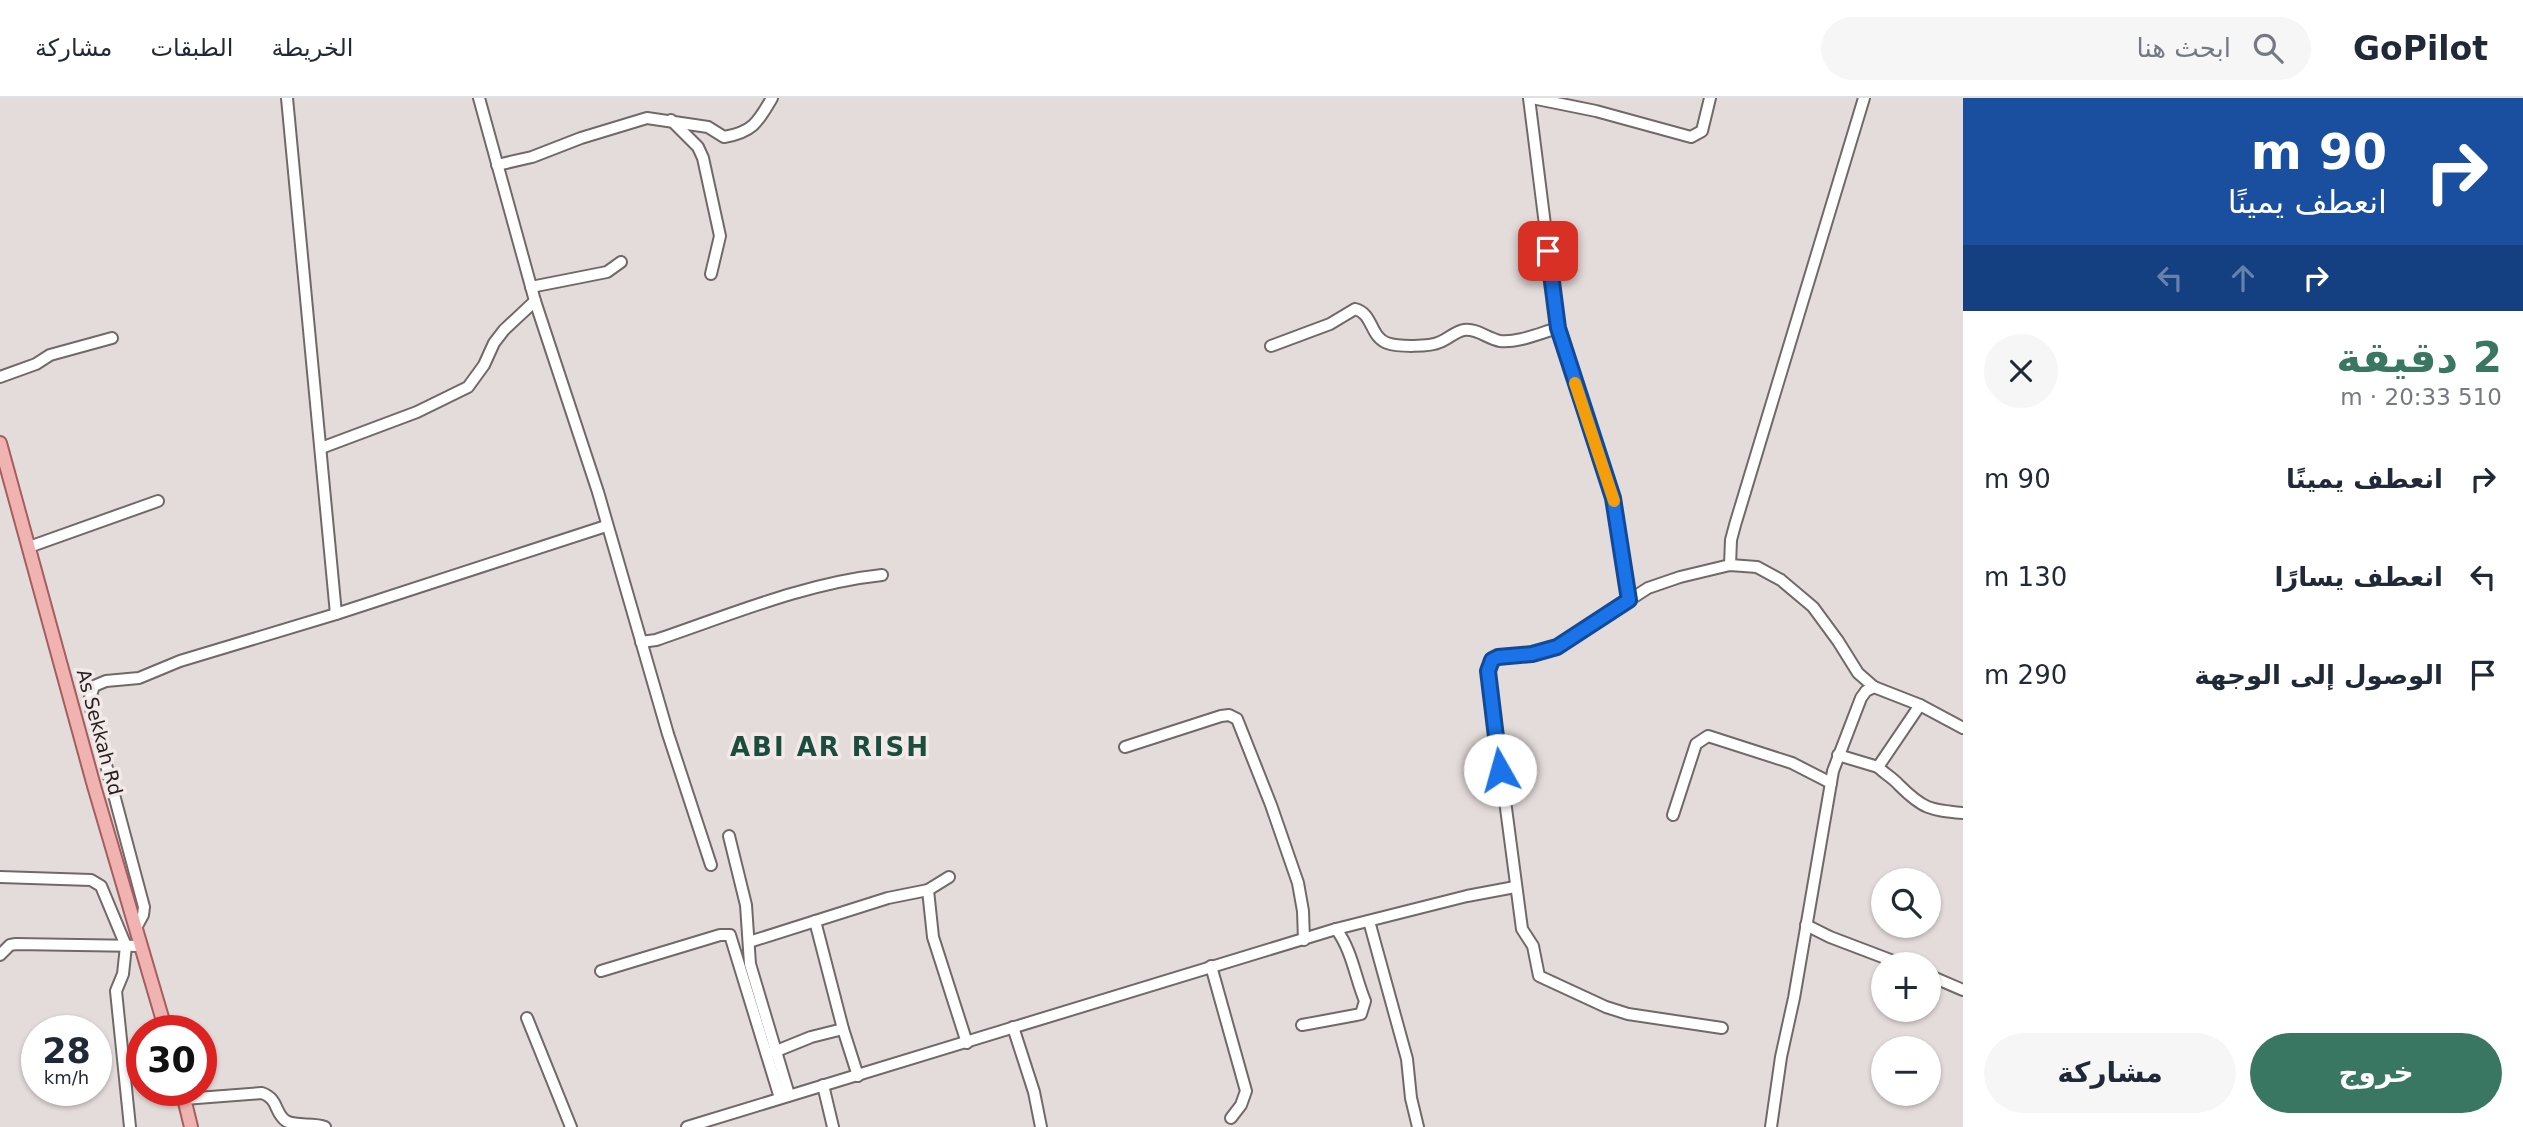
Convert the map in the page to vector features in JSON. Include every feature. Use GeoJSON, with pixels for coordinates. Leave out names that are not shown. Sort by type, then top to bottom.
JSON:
{"type":"FeatureCollection","features":[{"type":"Feature","properties":{"kind":"main road","name":"As Sekkah Rd"},"geometry":{"type":"LineString","coordinates":[[0,443],[161,1015]]}},
{"type":"Feature","properties":{"kind":"main road"},"geometry":{"type":"LineString","coordinates":[[186,1106],[191,1127]]}},
{"type":"Feature","properties":{"kind":"street"},"geometry":{"type":"LineString","coordinates":[[287,98],[336,614]]}},
{"type":"Feature","properties":{"kind":"street"},"geometry":{"type":"LineString","coordinates":[[479,98],[535,301],[598,492],[668,734],[711,865]]}},
{"type":"Feature","properties":{"kind":"street"},"geometry":{"type":"LineString","coordinates":[[497,165],[532,157],[630,122],[656,118],[709,127],[724,137],[736,135],[755,126],[772,98]]}},
{"type":"Feature","properties":{"kind":"street"},"geometry":{"type":"LineString","coordinates":[[1629,600],[1613,498],[1558,328],[1530,98],[1596,111],[1691,137],[1702,131],[1710,98]]}},
{"type":"Feature","properties":{"kind":"street"},"geometry":{"type":"LineString","coordinates":[[1730,565],[1731,540],[1735,525],[1864,98]]}},
{"type":"Feature","properties":{"kind":"street"},"geometry":{"type":"LineString","coordinates":[[671,120],[698,147],[703,158],[720,236],[711,274]]}},
{"type":"Feature","properties":{"kind":"street"},"geometry":{"type":"LineString","coordinates":[[531,287],[607,272],[621,262]]}},
{"type":"Feature","properties":{"kind":"street"},"geometry":{"type":"LineString","coordinates":[[321,448],[417,412],[468,387],[504,330],[535,301]]}},
{"type":"Feature","properties":{"kind":"street"},"geometry":{"type":"LineString","coordinates":[[1271,346],[1330,324],[1355,309],[1364,313],[1377,336],[1387,343],[1434,345],[1463,330],[1474,330],[1502,341],[1512,341],[1558,328]]}},
{"type":"Feature","properties":{"kind":"street"},"geometry":{"type":"LineString","coordinates":[[0,377],[36,364],[50,355],[112,338]]}},
{"type":"Feature","properties":{"kind":"street"},"geometry":{"type":"LineString","coordinates":[[29,547],[158,501]]}},
{"type":"Feature","properties":{"kind":"street"},"geometry":{"type":"LineString","coordinates":[[136,928],[144,915],[144,907],[89,701],[94,686],[106,681],[139,678],[180,662],[263,638],[606,526]]}},
{"type":"Feature","properties":{"kind":"street"},"geometry":{"type":"LineString","coordinates":[[1723,1028],[1629,1014],[1541,979],[1533,946],[1522,929],[1515,887],[1489,664],[1498,657],[1539,653],[1557,647],[1648,588],[1730,565],[1757,567],[1781,580],[1813,607],[1857,673],[1874,687],[1920,705],[1963,728]]}},
{"type":"Feature","properties":{"kind":"street"},"geometry":{"type":"LineString","coordinates":[[641,642],[656,640],[773,600],[842,580],[882,575]]}},
{"type":"Feature","properties":{"kind":"street"},"geometry":{"type":"LineString","coordinates":[[1771,1127],[1781,1056],[1831,783],[1838,755],[1861,698],[1866,691],[1874,687]]}},
{"type":"Feature","properties":{"kind":"street"},"geometry":{"type":"LineString","coordinates":[[1878,768],[1920,705]]}},
{"type":"Feature","properties":{"kind":"street"},"geometry":{"type":"LineString","coordinates":[[1125,747],[1221,716],[1229,715],[1237,719],[1298,883],[1304,940]]}},
{"type":"Feature","properties":{"kind":"street"},"geometry":{"type":"LineString","coordinates":[[1673,814],[1696,744],[1708,736],[1792,763],[1831,783]]}},
{"type":"Feature","properties":{"kind":"street"},"geometry":{"type":"LineString","coordinates":[[1838,755],[1878,768],[1911,798],[1934,810],[1963,813]]}},
{"type":"Feature","properties":{"kind":"street"},"geometry":{"type":"LineString","coordinates":[[729,836],[747,905],[750,964],[784,1096]]}},
{"type":"Feature","properties":{"kind":"street"},"geometry":{"type":"LineString","coordinates":[[0,877],[91,880],[98,883],[126,946],[123,974],[116,991],[130,1127]]}},
{"type":"Feature","properties":{"kind":"street"},"geometry":{"type":"LineString","coordinates":[[749,942],[888,898],[928,890],[949,877]]}},
{"type":"Feature","properties":{"kind":"street"},"geometry":{"type":"LineString","coordinates":[[687,1127],[1336,929],[1467,896],[1515,887]]}},
{"type":"Feature","properties":{"kind":"street"},"geometry":{"type":"LineString","coordinates":[[928,890],[933,937],[967,1042]]}},
{"type":"Feature","properties":{"kind":"street"},"geometry":{"type":"LineString","coordinates":[[815,921],[858,1076]]}},
{"type":"Feature","properties":{"kind":"street"},"geometry":{"type":"LineString","coordinates":[[1369,921],[1407,1059],[1410,1098],[1418,1127]]}},
{"type":"Feature","properties":{"kind":"street"},"geometry":{"type":"LineString","coordinates":[[1806,925],[1871,953]]}},
{"type":"Feature","properties":{"kind":"street"},"geometry":{"type":"LineString","coordinates":[[1302,1025],[1361,1014],[1364,1009],[1365,1001],[1350,953],[1336,929]]}},
{"type":"Feature","properties":{"kind":"street"},"geometry":{"type":"LineString","coordinates":[[601,971],[720,935],[730,935],[784,1096]]}},
{"type":"Feature","properties":{"kind":"street"},"geometry":{"type":"LineString","coordinates":[[0,955],[10,945],[16,944],[141,946]]}},
{"type":"Feature","properties":{"kind":"street"},"geometry":{"type":"LineString","coordinates":[[1211,966],[1246,1091],[1241,1105],[1231,1118]]}},
{"type":"Feature","properties":{"kind":"street"},"geometry":{"type":"LineString","coordinates":[[1941,980],[1963,989]]}},
{"type":"Feature","properties":{"kind":"street"},"geometry":{"type":"LineString","coordinates":[[527,1018],[572,1127]]}},
{"type":"Feature","properties":{"kind":"street"},"geometry":{"type":"LineString","coordinates":[[1013,1027],[1034,1093],[1041,1127]]}},
{"type":"Feature","properties":{"kind":"street"},"geometry":{"type":"LineString","coordinates":[[774,1052],[811,1037],[843,1029]]}},
{"type":"Feature","properties":{"kind":"street"},"geometry":{"type":"LineString","coordinates":[[822,1085],[833,1127]]}},
{"type":"Feature","properties":{"kind":"street"},"geometry":{"type":"LineString","coordinates":[[217,1094],[262,1093],[272,1098],[286,1121],[325,1127]]}},
{"type":"Feature","properties":{"kind":"slow traffic"},"geometry":{"type":"LineString","coordinates":[[1575,383],[1614,501]]}},
{"type":"Feature","properties":{"kind":"district","name":"ABI AR RISH"},"geometry":{"type":"Point","coordinates":[830,747]}},
{"type":"Feature","properties":{"kind":"route"},"geometry":{"type":"LineString","coordinates":[[1500,770],[1488,671],[1492,660],[1557,647],[1629,600],[1613,498],[1558,328],[1548,251]]}}]}
